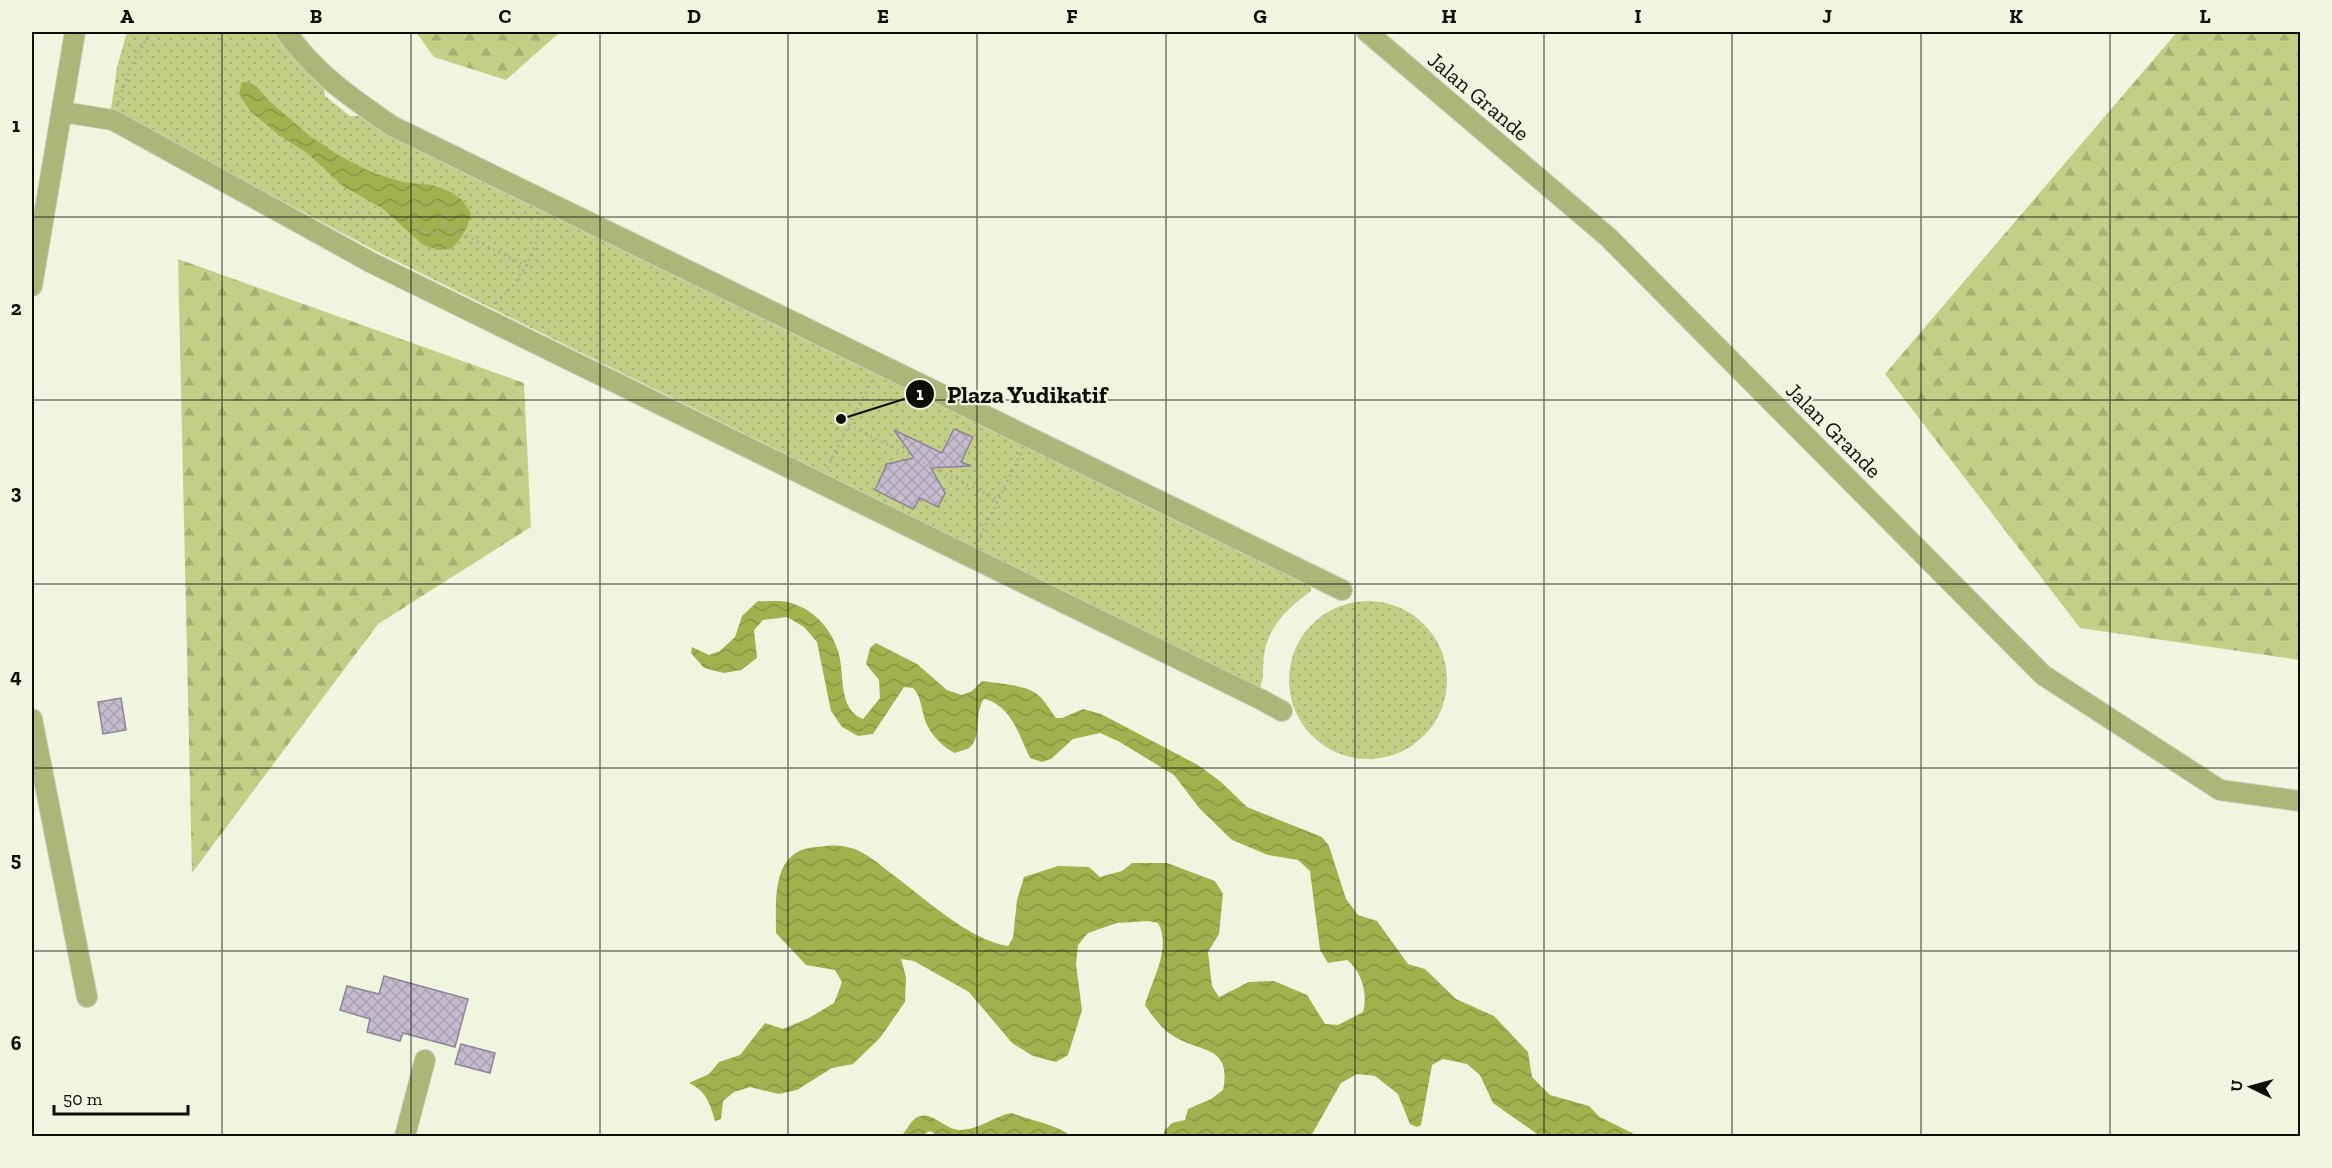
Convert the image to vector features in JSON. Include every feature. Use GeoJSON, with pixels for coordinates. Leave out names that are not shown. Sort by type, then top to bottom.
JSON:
{"type":"FeatureCollection","features":[{"type":"Feature","properties":{"kind":"street"},"geometry":{"type":"LineString","coordinates":[[32,286],[75,32]]}},
{"type":"Feature","properties":{"kind":"street"},"geometry":{"type":"LineString","coordinates":[[286,32],[297,47],[338,89],[392,126],[1342,590]]}},
{"type":"Feature","properties":{"kind":"street","name":"Jalan Grande"},"geometry":{"type":"LineString","coordinates":[[1367,32],[1608,237],[2043,675],[2220,790],[2301,801]]}},
{"type":"Feature","properties":{"kind":"street"},"geometry":{"type":"LineString","coordinates":[[62,112],[113,120],[372,263],[1282,711]]}},
{"type":"Feature","properties":{"kind":"street"},"geometry":{"type":"LineString","coordinates":[[32,719],[87,997]]}},
{"type":"Feature","properties":{"kind":"street"},"geometry":{"type":"LineString","coordinates":[[405,1137],[425,1060]]}},
{"type":"Feature","properties":{"kind":"path"},"geometry":{"type":"LineString","coordinates":[[113,120],[132,64],[151,32]]}},
{"type":"Feature","properties":{"kind":"path"},"geometry":{"type":"LineString","coordinates":[[482,316],[510,290],[526,266],[540,230],[536,197]]}},
{"type":"Feature","properties":{"kind":"path"},"geometry":{"type":"LineString","coordinates":[[433,200],[442,205],[446,215],[445,225],[437,232],[427,233],[418,228],[414,219],[416,209],[423,202],[433,200]]}},
{"type":"Feature","properties":{"kind":"path"},"geometry":{"type":"LineString","coordinates":[[445,225],[526,266]]}},
{"type":"Feature","properties":{"kind":"path"},"geometry":{"type":"LineString","coordinates":[[820,483],[879,365]]}},
{"type":"Feature","properties":{"kind":"path"},"geometry":{"type":"LineString","coordinates":[[849,425],[998,500]]}},
{"type":"Feature","properties":{"kind":"path"},"geometry":{"type":"LineString","coordinates":[[970,556],[1029,438]]}},
{"type":"Feature","properties":{"kind":"green space"},"geometry":{"type":"Polygon","coordinates":[[[127,32],[274,32],[290,54],[324,87],[325,96],[350,116],[362,116],[394,138],[1311,586],[1311,591],[1287,611],[1274,627],[1266,646],[1260,689],[376,251],[111,109],[117,67],[127,32]]]}},
{"type":"Feature","properties":{"kind":"green space"},"geometry":{"type":"Polygon","coordinates":[[[416,32],[560,32],[506,80],[434,57],[416,32]]]}},
{"type":"Feature","properties":{"kind":"green space"},"geometry":{"type":"Polygon","coordinates":[[[2177,32],[2300,32],[2300,660],[2080,628],[1885,374],[2177,32]]]}},
{"type":"Feature","properties":{"kind":"green space"},"geometry":{"type":"Polygon","coordinates":[[[178,259],[524,383],[531,527],[378,624],[192,873],[178,259]]]}},
{"type":"Feature","properties":{"kind":"green space"},"geometry":{"type":"Polygon","coordinates":[[[1368,601],[1383,602],[1398,607],[1412,614],[1424,624],[1434,636],[1441,650],[1446,665],[1446,695],[1441,710],[1434,724],[1424,736],[1412,746],[1398,753],[1383,758],[1368,759],[1353,758],[1338,753],[1324,746],[1312,736],[1302,724],[1295,710],[1290,695],[1289,680],[1290,665],[1295,650],[1302,636],[1312,624],[1324,614],[1338,607],[1353,602],[1368,601]]]}},
{"type":"Feature","properties":{"kind":"water"},"geometry":{"type":"Polygon","coordinates":[[[242,82],[249,82],[257,87],[269,101],[310,136],[340,156],[371,172],[402,182],[432,185],[451,192],[462,200],[471,213],[461,237],[451,249],[438,250],[423,245],[382,208],[343,186],[307,153],[280,136],[250,111],[239,94],[242,82]]]}},
{"type":"Feature","properties":{"kind":"water"},"geometry":{"type":"Polygon","coordinates":[[[758,601],[784,601],[795,604],[818,618],[829,632],[837,648],[845,698],[849,707],[863,719],[880,698],[879,680],[866,664],[870,648],[876,643],[917,664],[947,690],[962,695],[972,691],[982,681],[1023,688],[1038,694],[1056,718],[1062,718],[1083,709],[1101,714],[1198,765],[1220,781],[1247,807],[1322,837],[1329,846],[1346,899],[1358,915],[1377,921],[1408,964],[1425,969],[1456,999],[1494,1016],[1528,1052],[1532,1077],[1550,1095],[1589,1106],[1600,1117],[1638,1136],[1540,1136],[1493,1103],[1480,1075],[1467,1064],[1443,1059],[1432,1065],[1421,1125],[1417,1127],[1410,1124],[1398,1094],[1375,1076],[1357,1074],[1341,1083],[1311,1136],[1164,1136],[1164,1131],[1172,1123],[1185,1120],[1188,1109],[1211,1099],[1223,1090],[1225,1075],[1219,1058],[1212,1052],[1173,1036],[1145,1005],[1159,964],[1163,942],[1158,923],[1148,921],[1117,923],[1088,933],[1078,945],[1076,964],[1082,1010],[1068,1055],[1056,1062],[1033,1056],[1012,1043],[969,992],[914,961],[901,959],[906,977],[905,1002],[880,1038],[853,1064],[832,1068],[797,1090],[779,1094],[750,1087],[734,1092],[723,1101],[721,1119],[715,1121],[707,1098],[689,1083],[709,1074],[719,1062],[740,1055],[765,1023],[783,1029],[809,1018],[834,1003],[842,982],[835,970],[806,965],[776,933],[777,891],[784,866],[791,856],[802,850],[817,847],[837,846],[860,851],[961,926],[993,942],[1008,946],[1013,938],[1017,900],[1024,877],[1058,866],[1089,867],[1100,877],[1122,871],[1132,863],[1167,863],[1215,881],[1223,894],[1219,934],[1208,952],[1212,986],[1219,997],[1249,982],[1274,981],[1307,995],[1325,1024],[1338,1025],[1363,1012],[1365,998],[1357,970],[1347,960],[1328,963],[1320,950],[1310,871],[1298,860],[1268,855],[1232,840],[1200,809],[1174,775],[1118,741],[1100,733],[1073,739],[1051,759],[1042,762],[1030,758],[1008,714],[993,702],[984,699],[979,711],[976,738],[968,749],[955,753],[931,732],[913,688],[904,687],[873,734],[858,736],[842,727],[831,711],[817,642],[804,627],[787,617],[763,620],[754,630],[757,658],[741,670],[724,673],[704,668],[691,653],[692,647],[709,655],[720,651],[735,637],[742,616],[758,601]]]}},
{"type":"Feature","properties":{"kind":"water"},"geometry":{"type":"Polygon","coordinates":[[[1012,1113],[1071,1136],[939,1136],[930,1131],[920,1136],[901,1136],[914,1119],[920,1116],[930,1116],[959,1130],[973,1128],[1012,1113]]]}},
{"type":"Feature","properties":{"kind":"building"},"geometry":{"type":"Polygon","coordinates":[[[954,429],[973,437],[961,462],[971,466],[931,468],[945,493],[938,507],[920,498],[913,509],[875,490],[887,464],[914,458],[894,430],[942,453],[954,429]]]}},
{"type":"Feature","properties":{"kind":"building"},"geometry":{"type":"Polygon","coordinates":[[[121,698],[126,730],[103,734],[98,702],[121,698]]]}},
{"type":"Feature","properties":{"kind":"building"},"geometry":{"type":"Polygon","coordinates":[[[384,976],[468,999],[455,1047],[403,1033],[400,1041],[367,1032],[370,1019],[340,1010],[347,986],[379,994],[384,976]]]}},
{"type":"Feature","properties":{"kind":"building"},"geometry":{"type":"Polygon","coordinates":[[[461,1044],[495,1053],[490,1073],[455,1064],[461,1044]]]}},
{"type":"Feature","properties":{"kind":"place","name":"Plaza Yudikatif"},"geometry":{"type":"Point","coordinates":[841,419]}}]}
